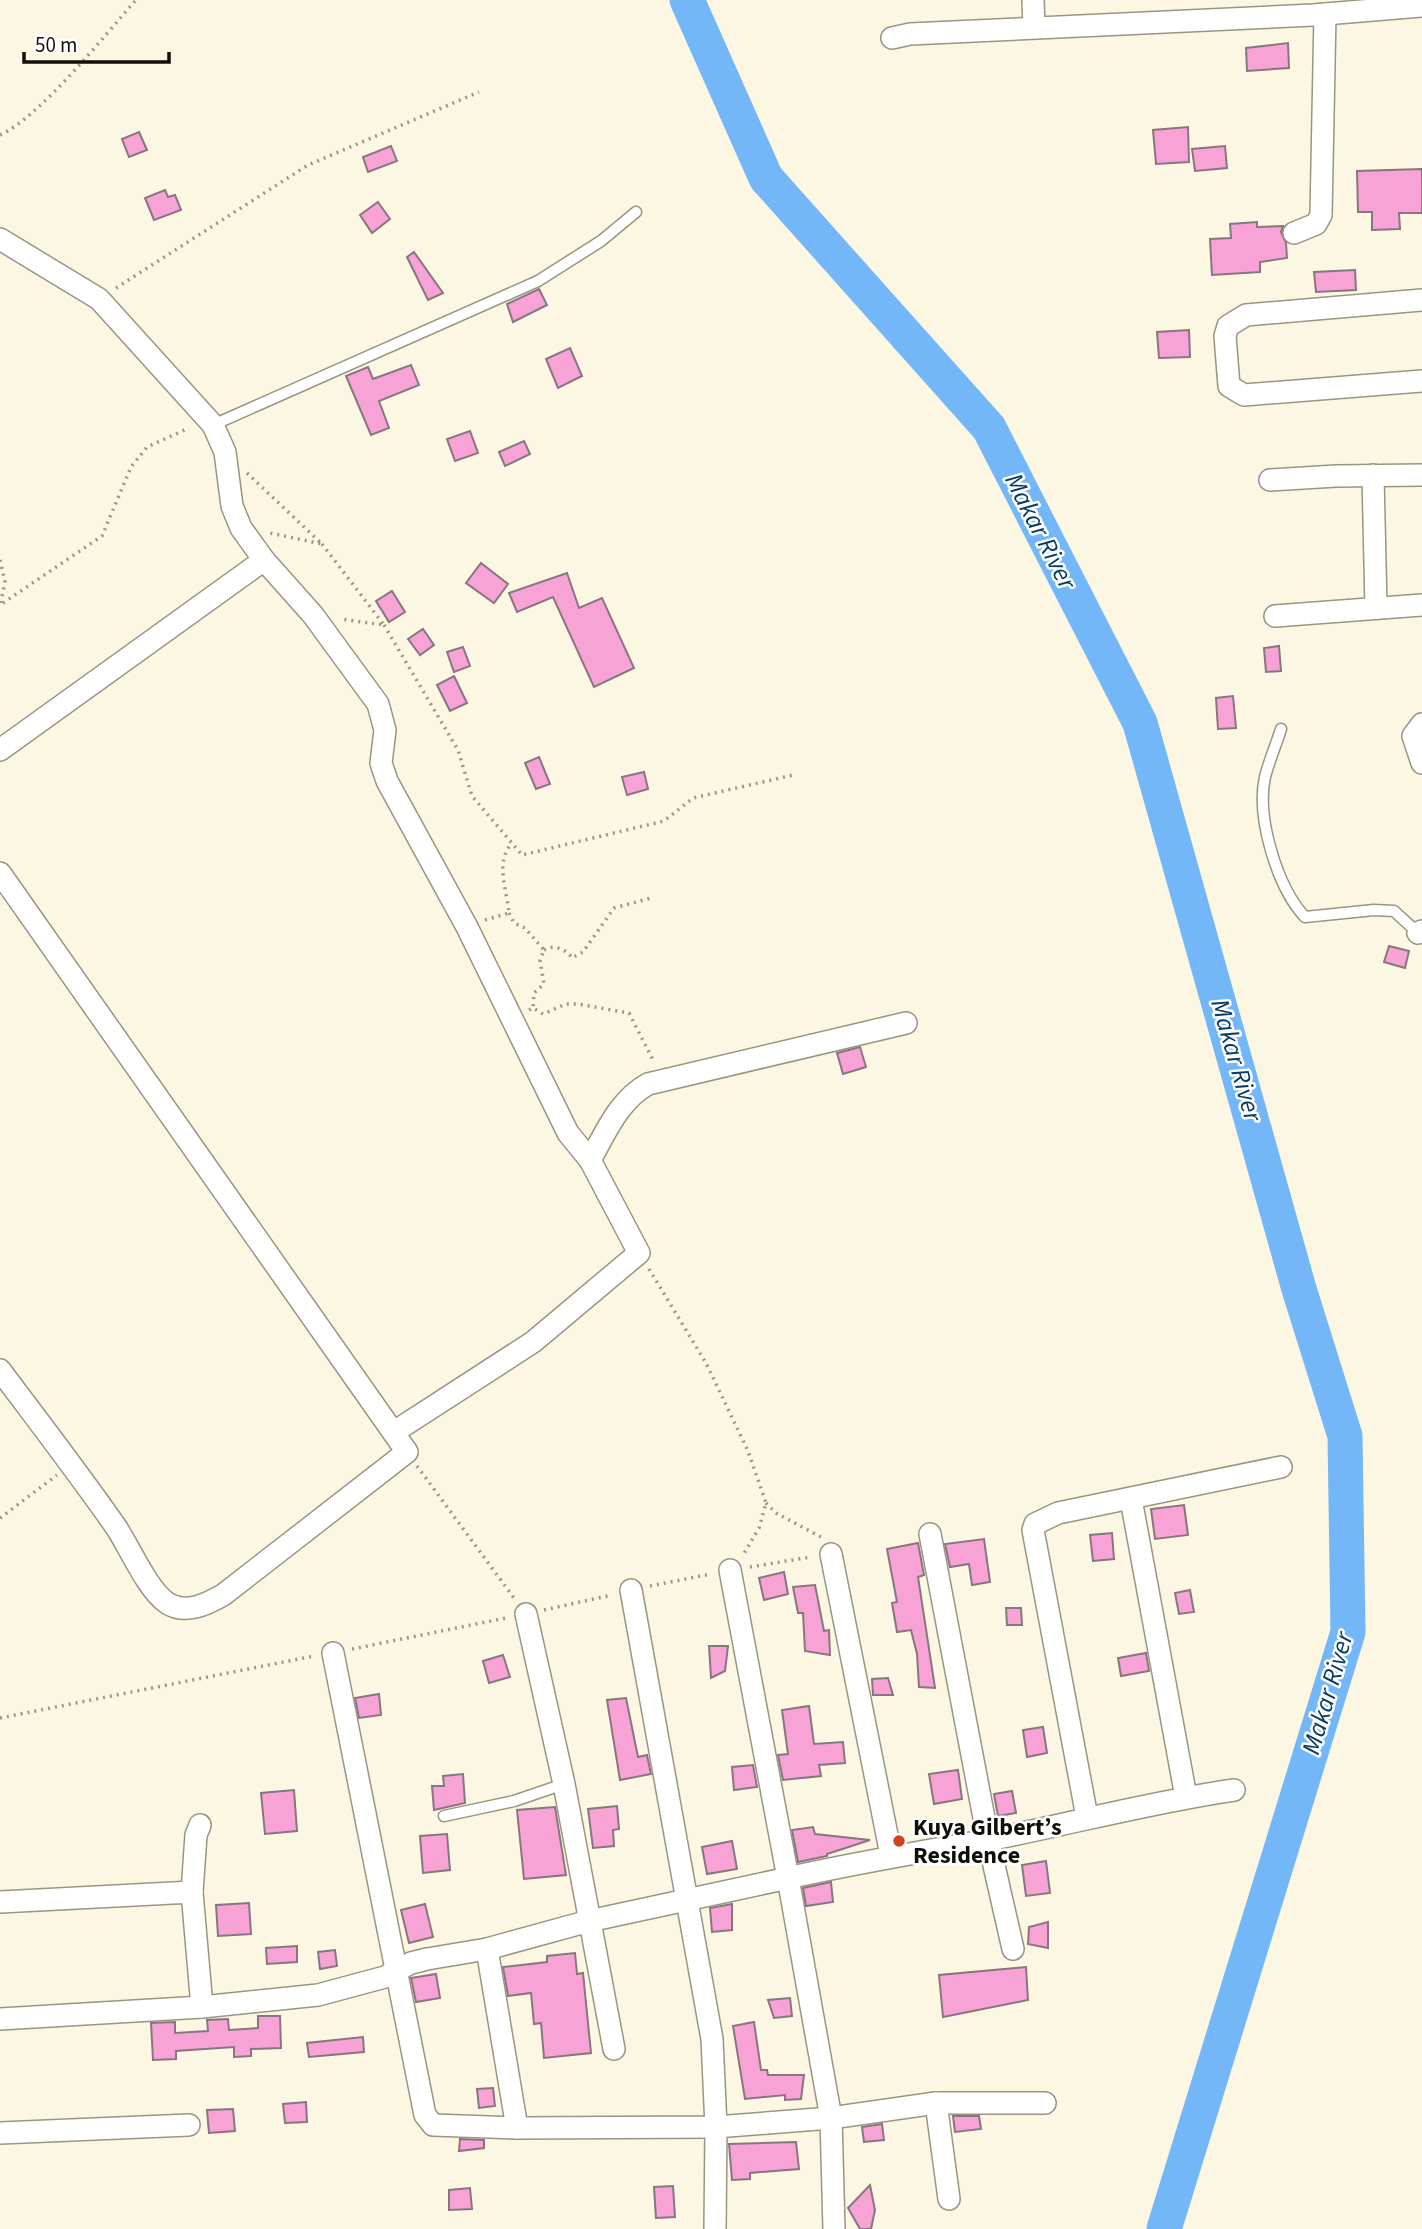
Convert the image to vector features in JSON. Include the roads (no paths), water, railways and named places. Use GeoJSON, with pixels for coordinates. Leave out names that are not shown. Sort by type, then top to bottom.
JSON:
{"type":"FeatureCollection","features":[{"type":"Feature","properties":{"kind":"street"},"geometry":{"type":"LineString","coordinates":[[1032,0],[1034,27]]}},
{"type":"Feature","properties":{"kind":"street"},"geometry":{"type":"LineString","coordinates":[[892,38],[910,34],[1394,4],[1422,6]]}},
{"type":"Feature","properties":{"kind":"street"},"geometry":{"type":"LineString","coordinates":[[1294,233],[1316,224],[1321,215],[1316,10]]}},
{"type":"Feature","properties":{"kind":"street"},"geometry":{"type":"LineString","coordinates":[[0,239],[99,299],[213,425],[225,452],[232,506],[241,528],[264,560],[313,615],[379,704],[385,730],[381,763],[387,780],[467,927],[569,1133],[590,1160],[639,1252],[533,1342],[394,1432]]}},
{"type":"Feature","properties":{"kind":"street"},"geometry":{"type":"LineString","coordinates":[[1422,300],[1246,315],[1228,326],[1225,336],[1229,386],[1244,395],[1422,381]]}},
{"type":"Feature","properties":{"kind":"street"},"geometry":{"type":"LineString","coordinates":[[1373,475],[1376,608]]}},
{"type":"Feature","properties":{"kind":"street"},"geometry":{"type":"LineString","coordinates":[[1270,480],[1422,475]]}},
{"type":"Feature","properties":{"kind":"street"},"geometry":{"type":"LineString","coordinates":[[0,750],[264,560]]}},
{"type":"Feature","properties":{"kind":"street"},"geometry":{"type":"LineString","coordinates":[[1275,616],[1422,605]]}},
{"type":"Feature","properties":{"kind":"street"},"geometry":{"type":"LineString","coordinates":[[1422,724],[1413,736],[1422,763]]}},
{"type":"Feature","properties":{"kind":"street"},"geometry":{"type":"LineString","coordinates":[[0,873],[407,1452],[223,1595],[202,1606],[187,1607],[166,1602],[155,1589],[71,1465],[0,1370]]}},
{"type":"Feature","properties":{"kind":"street"},"geometry":{"type":"LineString","coordinates":[[590,1160],[623,1104],[634,1092],[661,1080],[906,1023]]}},
{"type":"Feature","properties":{"kind":"street"},"geometry":{"type":"LineString","coordinates":[[1087,1817],[1033,1530],[1041,1519],[1058,1513],[1281,1467]]}},
{"type":"Feature","properties":{"kind":"street"},"geometry":{"type":"LineString","coordinates":[[1131,1499],[1186,1797]]}},
{"type":"Feature","properties":{"kind":"street"},"geometry":{"type":"LineString","coordinates":[[930,1534],[988,1839],[1013,1950]]}},
{"type":"Feature","properties":{"kind":"street"},"geometry":{"type":"LineString","coordinates":[[831,1554],[891,1855]]}},
{"type":"Feature","properties":{"kind":"street"},"geometry":{"type":"LineString","coordinates":[[730,1570],[831,2118],[834,2229]]}},
{"type":"Feature","properties":{"kind":"street"},"geometry":{"type":"LineString","coordinates":[[631,1590],[712,2039],[716,2127],[715,2229]]}},
{"type":"Feature","properties":{"kind":"street"},"geometry":{"type":"LineString","coordinates":[[526,1614],[564,1784],[614,2049]]}},
{"type":"Feature","properties":{"kind":"street"},"geometry":{"type":"LineString","coordinates":[[332,1653],[428,2121],[442,2127],[716,2127],[831,2118],[936,2103],[1045,2103]]}},
{"type":"Feature","properties":{"kind":"street"},"geometry":{"type":"LineString","coordinates":[[0,2019],[202,2007],[318,1995],[371,1982],[427,1959],[487,1949],[688,1898],[891,1855],[988,1839],[1186,1797],[1234,1790]]}},
{"type":"Feature","properties":{"kind":"street"},"geometry":{"type":"LineString","coordinates":[[200,1825],[196,1835],[192,1892],[202,2007]]}},
{"type":"Feature","properties":{"kind":"street"},"geometry":{"type":"LineString","coordinates":[[0,1902],[192,1892]]}},
{"type":"Feature","properties":{"kind":"street"},"geometry":{"type":"LineString","coordinates":[[487,1949],[517,2128]]}},
{"type":"Feature","properties":{"kind":"street"},"geometry":{"type":"LineString","coordinates":[[936,2103],[950,2199]]}},
{"type":"Feature","properties":{"kind":"street"},"geometry":{"type":"LineString","coordinates":[[0,2133],[189,2125]]}},
{"type":"Feature","properties":{"kind":"lane"},"geometry":{"type":"LineString","coordinates":[[213,425],[538,281],[601,241],[636,212]]}},
{"type":"Feature","properties":{"kind":"lane"},"geometry":{"type":"LineString","coordinates":[[1281,729],[1265,780],[1266,810],[1270,852],[1294,905],[1305,917],[1374,909],[1394,911],[1420,932]]}},
{"type":"Feature","properties":{"kind":"lane"},"geometry":{"type":"LineString","coordinates":[[444,1816],[514,1801],[564,1784]]}},
{"type":"Feature","properties":{"kind":"waterway","name":"Makar River"},"geometry":{"type":"LineString","coordinates":[[687,0],[766,178],[989,428],[1140,723],[1299,1289],[1345,1436],[1348,1632],[1164,2229]]}},
{"type":"Feature","properties":{"kind":"place","name":"Kuya Gilbert’s Residence"},"geometry":{"type":"Point","coordinates":[899,1841]}}]}
